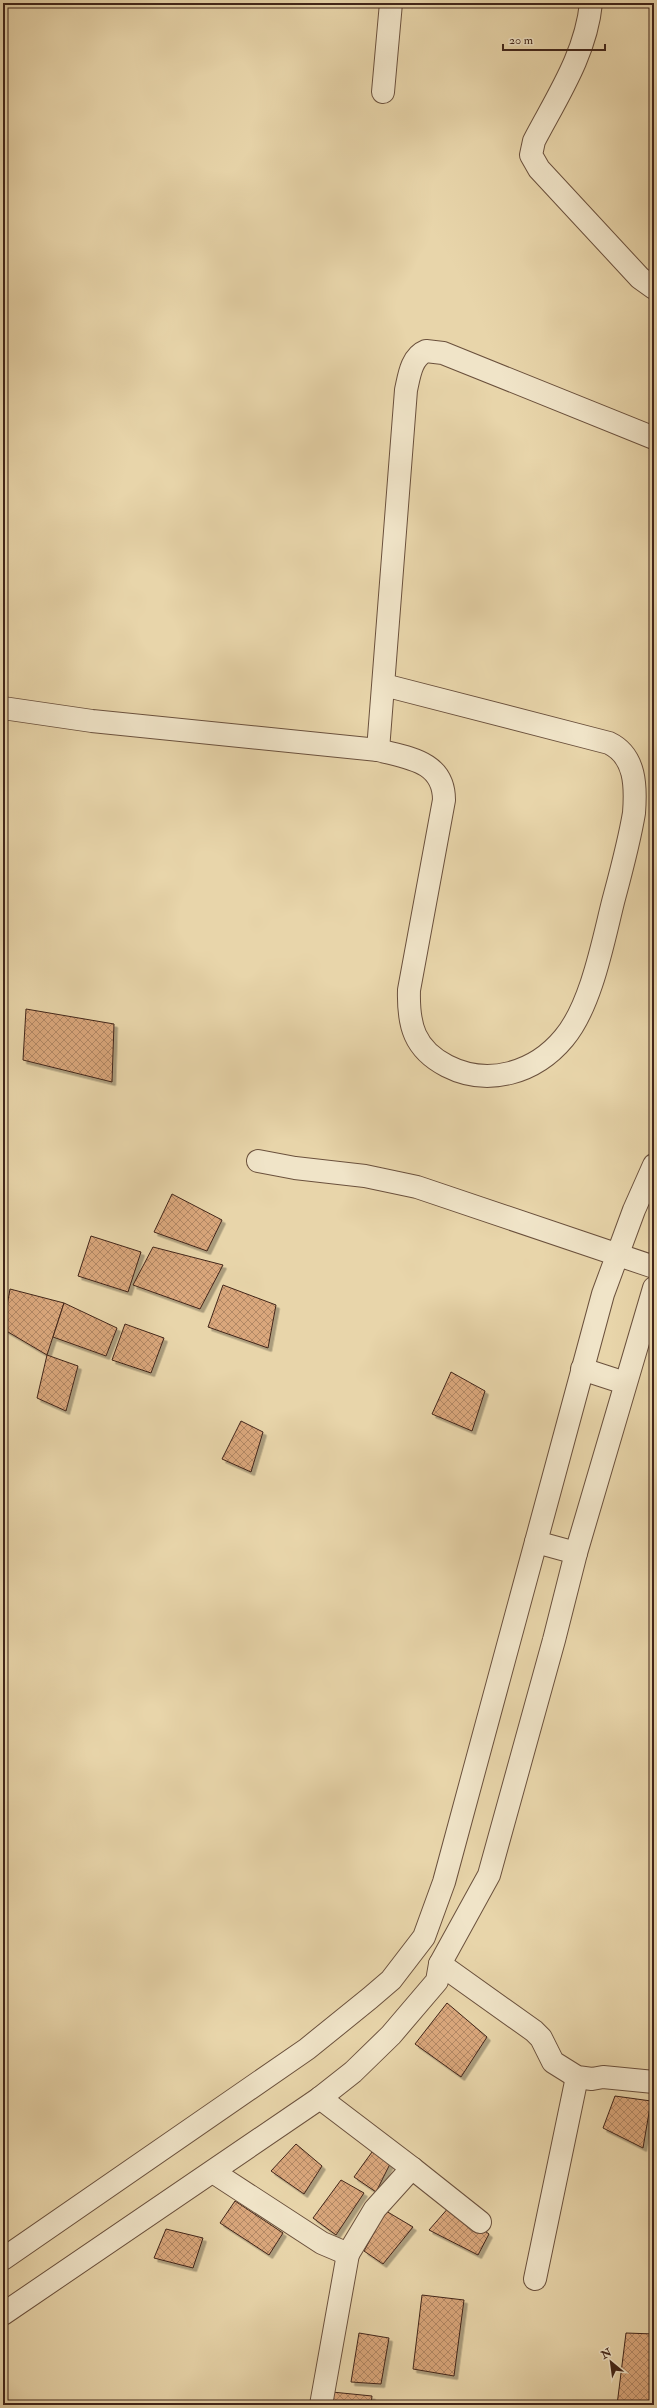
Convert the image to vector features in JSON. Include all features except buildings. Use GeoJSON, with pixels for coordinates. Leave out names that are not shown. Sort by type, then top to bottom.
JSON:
{"type":"FeatureCollection","features":[{"type":"Feature","properties":{"kind":"street"},"geometry":{"type":"LineString","coordinates":[[383,92],[391,3]]}},
{"type":"Feature","properties":{"kind":"street"},"geometry":{"type":"LineString","coordinates":[[591,3],[586,33],[577,58],[534,141],[530,155],[539,169],[629,266],[654,288]]}},
{"type":"Feature","properties":{"kind":"street"},"geometry":{"type":"LineString","coordinates":[[378,750],[406,390],[409,375],[420,355],[429,351],[443,353],[654,438]]}},
{"type":"Feature","properties":{"kind":"street"},"geometry":{"type":"LineString","coordinates":[[3,708],[92,721],[378,750],[410,758],[428,766],[441,780],[444,791],[443,814],[409,990],[409,1008],[414,1036],[422,1048],[436,1059],[456,1071],[469,1074],[502,1076],[531,1066],[564,1038],[577,1016],[594,975],[634,813],[635,797],[629,762],[621,750],[609,743],[384,685]]}},
{"type":"Feature","properties":{"kind":"street"},"geometry":{"type":"LineString","coordinates":[[258,1161],[295,1168],[365,1176],[417,1187],[654,1267]]}},
{"type":"Feature","properties":{"kind":"street"},"geometry":{"type":"LineString","coordinates":[[3,2259],[307,2049],[376,1993],[407,1960],[424,1937],[444,1882],[540,1544],[587,1371],[603,1294],[622,1257],[654,1165]]}},
{"type":"Feature","properties":{"kind":"street"},"geometry":{"type":"LineString","coordinates":[[3,2314],[320,2098],[353,2072],[391,2035],[438,1981],[440,1964],[489,1875],[548,1662],[571,1552],[622,1382],[654,1288]]}},
{"type":"Feature","properties":{"kind":"street"},"geometry":{"type":"LineString","coordinates":[[587,1371],[622,1382]]}},
{"type":"Feature","properties":{"kind":"street"},"geometry":{"type":"LineString","coordinates":[[540,1544],[571,1552]]}},
{"type":"Feature","properties":{"kind":"street"},"geometry":{"type":"LineString","coordinates":[[440,1964],[534,2031],[541,2038],[553,2062],[577,2078],[592,2079],[603,2077],[654,2082]]}},
{"type":"Feature","properties":{"kind":"street"},"geometry":{"type":"LineString","coordinates":[[535,2279],[577,2078]]}},
{"type":"Feature","properties":{"kind":"street"},"geometry":{"type":"LineString","coordinates":[[320,2098],[480,2222]]}},
{"type":"Feature","properties":{"kind":"street"},"geometry":{"type":"LineString","coordinates":[[321,2405],[348,2254],[376,2209],[412,2168]]}},
{"type":"Feature","properties":{"kind":"street"},"geometry":{"type":"LineString","coordinates":[[213,2172],[322,2242],[348,2254]]}}]}
